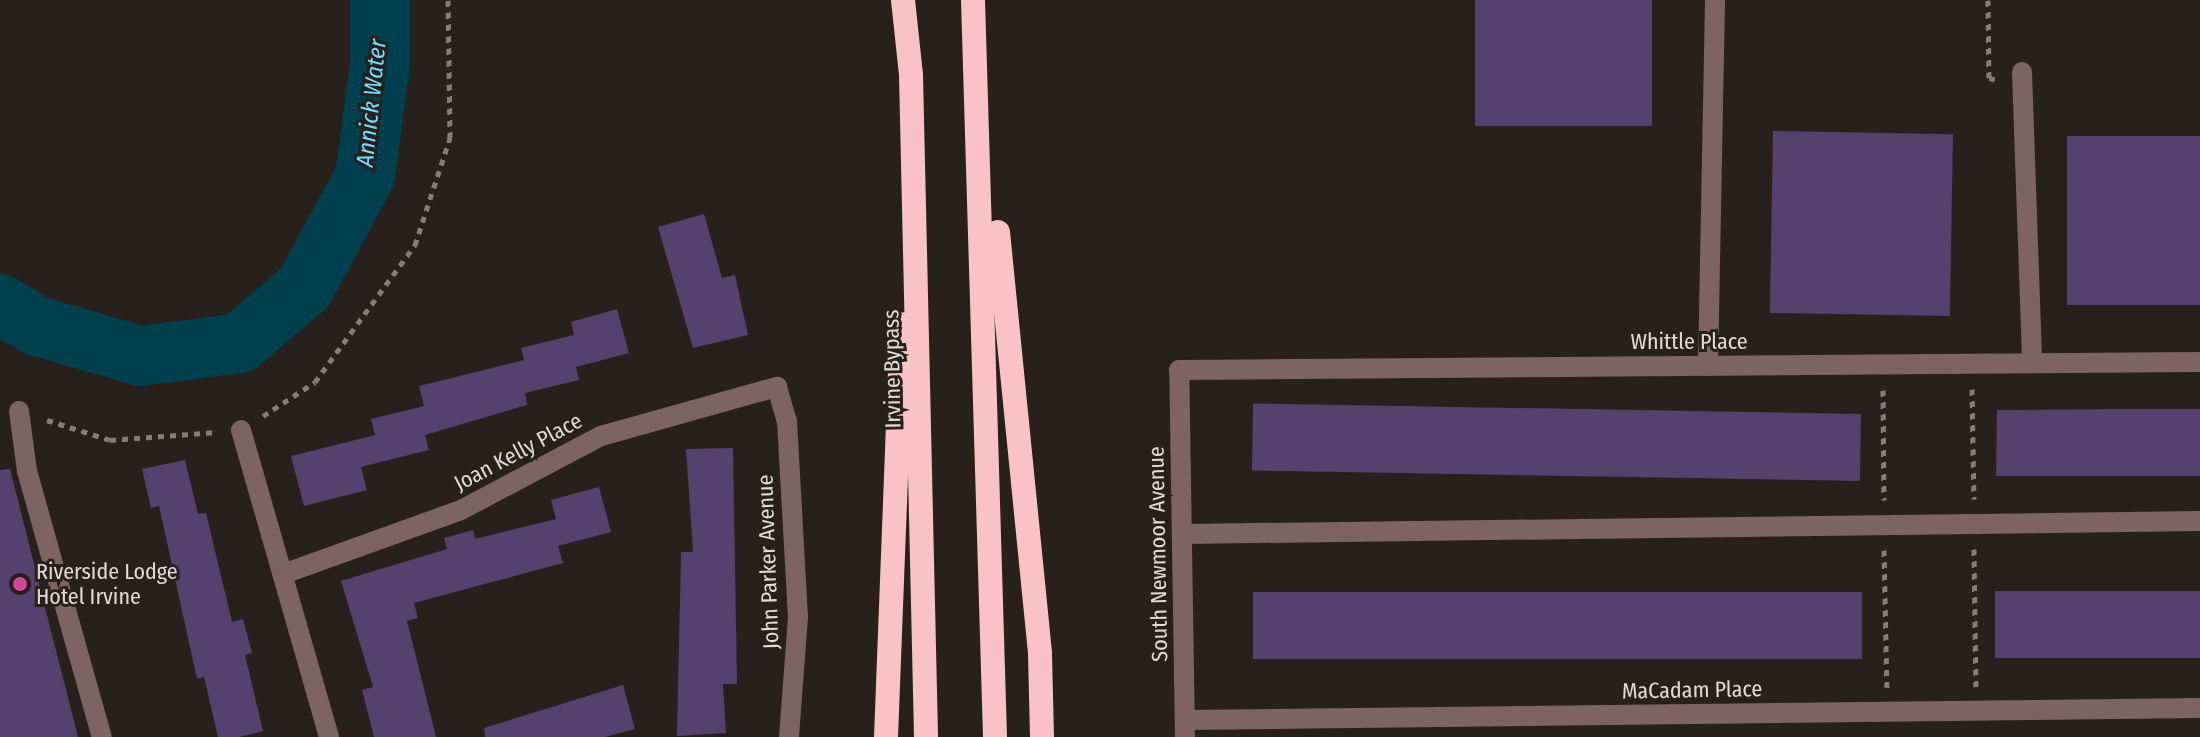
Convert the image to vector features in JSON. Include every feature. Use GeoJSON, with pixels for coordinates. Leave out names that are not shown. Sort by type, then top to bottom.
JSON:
{"type":"FeatureCollection","features":[{"type":"Feature","properties":{"kind":"highway","name":"Irvine Bypass"},"geometry":{"type":"LineString","coordinates":[[903,0],[911,75],[926,737]]}},
{"type":"Feature","properties":{"kind":"highway"},"geometry":{"type":"LineString","coordinates":[[973,0],[1040,654],[1042,737]]}},
{"type":"Feature","properties":{"kind":"highway"},"geometry":{"type":"LineString","coordinates":[[979,51],[995,737]]}},
{"type":"Feature","properties":{"kind":"highway"},"geometry":{"type":"LineString","coordinates":[[886,737],[911,75]]}},
{"type":"Feature","properties":{"kind":"street"},"geometry":{"type":"LineString","coordinates":[[1708,366],[1715,0]]}},
{"type":"Feature","properties":{"kind":"street"},"geometry":{"type":"LineString","coordinates":[[2022,78],[2032,363]]}},
{"type":"Feature","properties":{"kind":"street","name":"Whittle Place"},"geometry":{"type":"LineString","coordinates":[[1179,370],[2200,362]]}},
{"type":"Feature","properties":{"kind":"street","name":"South Newmoor Avenue"},"geometry":{"type":"LineString","coordinates":[[1179,370],[1185,728]]}},
{"type":"Feature","properties":{"kind":"street","name":"Joan Kelly Place"},"geometry":{"type":"LineString","coordinates":[[286,573],[461,510],[601,436],[777,387]]}},
{"type":"Feature","properties":{"kind":"street","name":"John Parker Avenue"},"geometry":{"type":"LineString","coordinates":[[777,387],[787,421],[798,617],[789,737]]}},
{"type":"Feature","properties":{"kind":"street"},"geometry":{"type":"LineString","coordinates":[[19,411],[27,471],[102,737]]}},
{"type":"Feature","properties":{"kind":"street"},"geometry":{"type":"LineString","coordinates":[[241,430],[262,519],[286,573],[329,737]]}},
{"type":"Feature","properties":{"kind":"street"},"geometry":{"type":"LineString","coordinates":[[1182,534],[2200,521]]}},
{"type":"Feature","properties":{"kind":"street","name":"MaCadam Place"},"geometry":{"type":"LineString","coordinates":[[1185,728],[2200,708]]}},
{"type":"Feature","properties":{"kind":"path"},"geometry":{"type":"LineString","coordinates":[[19,411],[110,440],[241,430],[315,382],[415,245],[450,138],[448,0]]}},
{"type":"Feature","properties":{"kind":"path"},"geometry":{"type":"LineString","coordinates":[[1988,0],[1989,78],[2022,78]]}},
{"type":"Feature","properties":{"kind":"building"},"geometry":{"type":"Polygon","coordinates":[[[1475,0],[1652,0],[1652,126],[1475,126],[1475,0]]]}},
{"type":"Feature","properties":{"kind":"building"},"geometry":{"type":"Polygon","coordinates":[[[1773,131],[1953,134],[1950,316],[1770,313],[1773,131]]]}},
{"type":"Feature","properties":{"kind":"building"},"geometry":{"type":"Polygon","coordinates":[[[2067,136],[2200,136],[2200,305],[2067,305],[2067,136]]]}},
{"type":"Feature","properties":{"kind":"building"},"geometry":{"type":"Polygon","coordinates":[[[704,214],[722,278],[735,275],[748,335],[693,348],[658,227],[704,214]]]}},
{"type":"Feature","properties":{"kind":"building"},"geometry":{"type":"Polygon","coordinates":[[[617,309],[629,353],[576,367],[579,380],[525,393],[527,405],[425,435],[429,450],[361,467],[367,490],[304,506],[291,456],[375,435],[371,419],[424,406],[419,386],[524,360],[521,348],[574,335],[571,322],[617,309]]]}},
{"type":"Feature","properties":{"kind":"building"},"geometry":{"type":"Polygon","coordinates":[[[1253,403],[1861,414],[1860,481],[1252,470],[1253,403]]]}},
{"type":"Feature","properties":{"kind":"building"},"geometry":{"type":"Polygon","coordinates":[[[2200,409],[2200,476],[1996,476],[1997,410],[2200,409]]]}},
{"type":"Feature","properties":{"kind":"building"},"geometry":{"type":"Polygon","coordinates":[[[733,448],[737,684],[723,684],[726,733],[677,736],[681,552],[693,552],[686,449],[733,448]]]}},
{"type":"Feature","properties":{"kind":"building"},"geometry":{"type":"Polygon","coordinates":[[[185,460],[198,514],[206,513],[232,622],[243,619],[252,653],[245,655],[263,731],[239,737],[218,737],[204,677],[197,679],[159,506],[151,508],[142,469],[185,460]]]}},
{"type":"Feature","properties":{"kind":"building","name":"Riverside Lodge Hotel Irvine"},"geometry":{"type":"Polygon","coordinates":[[[10,469],[78,737],[0,737],[0,470],[10,469]]]}},
{"type":"Feature","properties":{"kind":"building"},"geometry":{"type":"Polygon","coordinates":[[[599,487],[611,532],[558,546],[563,563],[414,603],[418,618],[407,621],[436,737],[374,737],[362,690],[373,687],[341,581],[447,549],[444,538],[473,530],[475,539],[556,519],[551,500],[599,487]]]}},
{"type":"Feature","properties":{"kind":"building"},"geometry":{"type":"Polygon","coordinates":[[[1995,591],[2200,591],[2200,658],[1995,658],[1995,591]]]}},
{"type":"Feature","properties":{"kind":"building"},"geometry":{"type":"Polygon","coordinates":[[[1253,592],[1862,592],[1862,659],[1253,659],[1253,592]]]}},
{"type":"Feature","properties":{"kind":"building"},"geometry":{"type":"Polygon","coordinates":[[[623,685],[635,729],[605,737],[485,737],[484,728],[623,685]]]}},
{"type":"Feature","properties":{"kind":"waterway","name":"Annick Water"},"geometry":{"type":"LineString","coordinates":[[0,304],[37,326],[141,356],[240,343],[305,287],[365,176],[380,65],[380,0]]}},
{"type":"Feature","properties":{"kind":"place","name":"Riverside Lodge Hotel Irvine"},"geometry":{"type":"Point","coordinates":[20,584]}}]}
